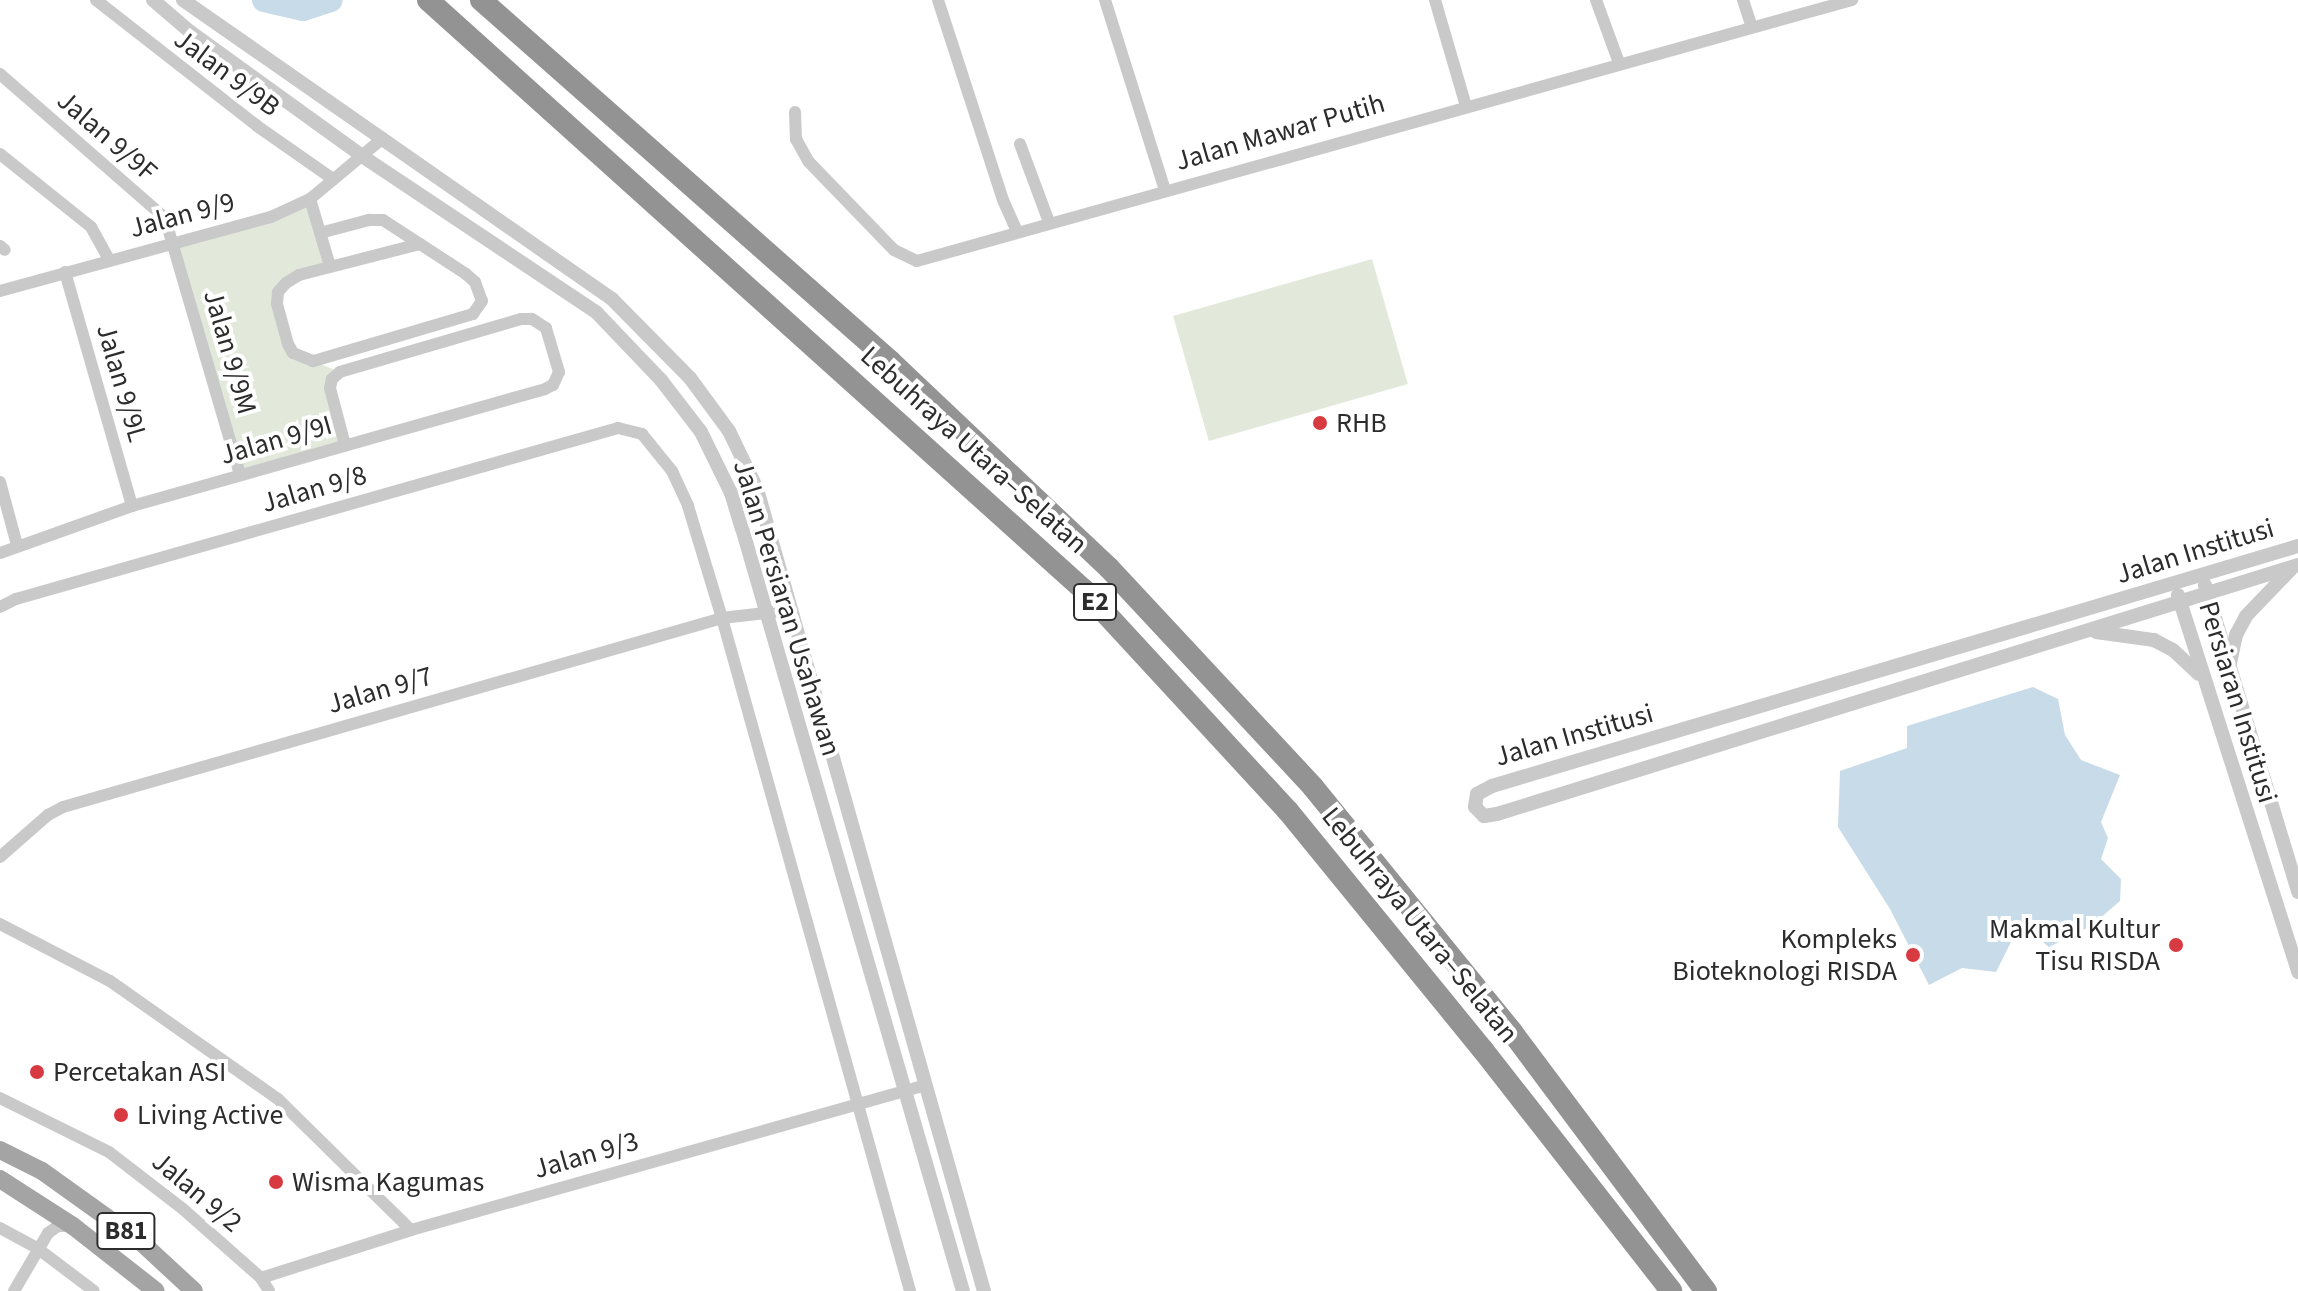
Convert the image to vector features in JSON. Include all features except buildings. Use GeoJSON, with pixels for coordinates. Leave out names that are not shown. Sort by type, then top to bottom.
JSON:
{"type":"FeatureCollection","features":[{"type":"Feature","properties":{"kind":"highway","name":"Lebuhraya Utara–Selatan"},"geometry":{"type":"LineString","coordinates":[[428,0],[1084,590],[1288,811],[1483,1050],[1671,1291]]}},
{"type":"Feature","properties":{"kind":"highway","name":"Lebuhraya Utara–Selatan"},"geometry":{"type":"LineString","coordinates":[[481,0],[890,361],[1109,568],[1313,787],[1512,1032],[1706,1291]]}},
{"type":"Feature","properties":{"kind":"main road","name":"B81"},"geometry":{"type":"LineString","coordinates":[[0,1150],[42,1171],[141,1242],[194,1291]]}},
{"type":"Feature","properties":{"kind":"main road","name":"B81"},"geometry":{"type":"LineString","coordinates":[[0,1179],[73,1226],[156,1291]]}},
{"type":"Feature","properties":{"kind":"street","name":"Jalan 9/9B"},"geometry":{"type":"LineString","coordinates":[[96,0],[257,126],[333,179]]}},
{"type":"Feature","properties":{"kind":"street","name":"Jalan Persiaran Usahawan"},"geometry":{"type":"LineString","coordinates":[[153,0],[189,31],[362,156],[597,313],[661,380],[701,432],[731,493],[763,612],[963,1291]]}},
{"type":"Feature","properties":{"kind":"street","name":"Jalan Persiaran Usahawan"},"geometry":{"type":"LineString","coordinates":[[183,0],[612,299],[690,378],[723,422],[745,459],[757,489],[984,1291]]}},
{"type":"Feature","properties":{"kind":"street"},"geometry":{"type":"LineString","coordinates":[[938,0],[1003,200],[1017,232]]}},
{"type":"Feature","properties":{"kind":"street"},"geometry":{"type":"LineString","coordinates":[[1105,0],[1165,190]]}},
{"type":"Feature","properties":{"kind":"street"},"geometry":{"type":"LineString","coordinates":[[1435,0],[1466,106]]}},
{"type":"Feature","properties":{"kind":"street"},"geometry":{"type":"LineString","coordinates":[[1596,0],[1619,63]]}},
{"type":"Feature","properties":{"kind":"street"},"geometry":{"type":"LineString","coordinates":[[1743,0],[1752,27]]}},
{"type":"Feature","properties":{"kind":"street","name":"Jalan Mawar Putih"},"geometry":{"type":"LineString","coordinates":[[795,112],[796,139],[809,162],[901,256],[925,260],[1049,222],[1752,27],[1803,6],[1852,0]]}},
{"type":"Feature","properties":{"kind":"street","name":"Jalan 9/9F"},"geometry":{"type":"LineString","coordinates":[[0,74],[158,212],[169,226],[174,241]]}},
{"type":"Feature","properties":{"kind":"street","name":"Jalan 9/9"},"geometry":{"type":"LineString","coordinates":[[0,291],[271,217],[310,199],[383,138]]}},
{"type":"Feature","properties":{"kind":"street"},"geometry":{"type":"LineString","coordinates":[[1020,144],[1049,222]]}},
{"type":"Feature","properties":{"kind":"street"},"geometry":{"type":"LineString","coordinates":[[0,154],[91,227],[109,260]]}},
{"type":"Feature","properties":{"kind":"street"},"geometry":{"type":"LineString","coordinates":[[310,199],[330,266]]}},
{"type":"Feature","properties":{"kind":"street"},"geometry":{"type":"LineString","coordinates":[[320,233],[377,219],[420,244],[475,282],[482,301],[473,314],[313,361],[293,353],[288,344],[277,304],[278,292],[299,275],[420,244]]}},
{"type":"Feature","properties":{"kind":"street","name":"Jalan 9/9M"},"geometry":{"type":"LineString","coordinates":[[174,241],[240,475]]}},
{"type":"Feature","properties":{"kind":"street","name":"Jalan 9/9L"},"geometry":{"type":"LineString","coordinates":[[65,272],[132,506]]}},
{"type":"Feature","properties":{"kind":"street","name":"Jalan 9/9I"},"geometry":{"type":"LineString","coordinates":[[0,553],[132,506],[545,389],[553,385],[559,372],[546,328],[532,319],[340,372],[332,379],[330,388],[345,445]]}},
{"type":"Feature","properties":{"kind":"street","name":"Jalan 9/8"},"geometry":{"type":"LineString","coordinates":[[0,607],[16,599],[618,428],[642,434],[680,486],[722,618]]}},
{"type":"Feature","properties":{"kind":"street"},"geometry":{"type":"LineString","coordinates":[[0,482],[17,545]]}},
{"type":"Feature","properties":{"kind":"street","name":"Jalan Institusi"},"geometry":{"type":"LineString","coordinates":[[2296,566],[1497,814],[1484,816],[1475,807],[1477,794],[1492,786],[2298,546]]}},
{"type":"Feature","properties":{"kind":"street"},"geometry":{"type":"LineString","coordinates":[[2229,666],[2236,635],[2246,616],[2296,566]]}},
{"type":"Feature","properties":{"kind":"street","name":"Persiaran Institusi"},"geometry":{"type":"LineString","coordinates":[[2202,577],[2298,892]]}},
{"type":"Feature","properties":{"kind":"street","name":"Persiaran Institusi"},"geometry":{"type":"LineString","coordinates":[[2175,585],[2298,972]]}},
{"type":"Feature","properties":{"kind":"street","name":"Jalan 9/7"},"geometry":{"type":"LineString","coordinates":[[0,857],[41,820],[63,807],[722,618],[791,610]]}},
{"type":"Feature","properties":{"kind":"street"},"geometry":{"type":"LineString","coordinates":[[722,618],[910,1291]]}},
{"type":"Feature","properties":{"kind":"street"},"geometry":{"type":"LineString","coordinates":[[2085,631],[2154,640],[2190,663],[2204,680]]}},
{"type":"Feature","properties":{"kind":"street"},"geometry":{"type":"LineString","coordinates":[[0,924],[110,981],[278,1099],[411,1230]]}},
{"type":"Feature","properties":{"kind":"street","name":"Jalan 9/3"},"geometry":{"type":"LineString","coordinates":[[261,1278],[411,1230],[926,1085]]}},
{"type":"Feature","properties":{"kind":"street","name":"Jalan 9/2"},"geometry":{"type":"LineString","coordinates":[[0,1098],[109,1152],[183,1209],[261,1278],[269,1291]]}},
{"type":"Feature","properties":{"kind":"street"},"geometry":{"type":"LineString","coordinates":[[37,1201],[44,1222],[37,1248]]}},
{"type":"Feature","properties":{"kind":"street"},"geometry":{"type":"LineString","coordinates":[[14,1291],[37,1248],[53,1228],[73,1226]]}},
{"type":"Feature","properties":{"kind":"street"},"geometry":{"type":"LineString","coordinates":[[0,1228],[37,1248],[94,1291]]}},
{"type":"Feature","properties":{"kind":"shaded area"},"geometry":{"type":"Polygon","coordinates":[[[310,199],[330,266],[299,275],[278,292],[288,344],[313,361],[340,372],[332,379],[345,445],[240,475],[174,241],[310,199]]]}},
{"type":"Feature","properties":{"kind":"shaded area"},"geometry":{"type":"Polygon","coordinates":[[[1372,259],[1408,384],[1209,441],[1173,316],[1372,259]]]}},
{"type":"Feature","properties":{"kind":"water"},"geometry":{"type":"Polygon","coordinates":[[[2033,687],[2058,699],[2065,735],[2081,760],[2120,775],[2101,822],[2108,838],[2101,859],[2121,879],[2120,901],[2091,926],[2049,947],[2033,934],[2013,938],[1996,972],[1962,968],[1929,985],[1890,909],[1838,827],[1840,771],[1907,748],[1907,726],[2033,687]]]}},
{"type":"Feature","properties":{"kind":"waterway"},"geometry":{"type":"LineString","coordinates":[[264,0],[303,9],[331,0]]}},
{"type":"Feature","properties":{"kind":"place","name":"RHB"},"geometry":{"type":"Point","coordinates":[1320,423]}},
{"type":"Feature","properties":{"kind":"place","name":"Makmal Kultur Tisu RISDA"},"geometry":{"type":"Point","coordinates":[2176,945]}},
{"type":"Feature","properties":{"kind":"place","name":"Kompleks Bioteknologi RISDA"},"geometry":{"type":"Point","coordinates":[1913,955]}},
{"type":"Feature","properties":{"kind":"place","name":"Percetakan ASI"},"geometry":{"type":"Point","coordinates":[37,1072]}},
{"type":"Feature","properties":{"kind":"place","name":"Living Active"},"geometry":{"type":"Point","coordinates":[121,1115]}},
{"type":"Feature","properties":{"kind":"place","name":"Wisma Kagumas"},"geometry":{"type":"Point","coordinates":[276,1182]}}]}
